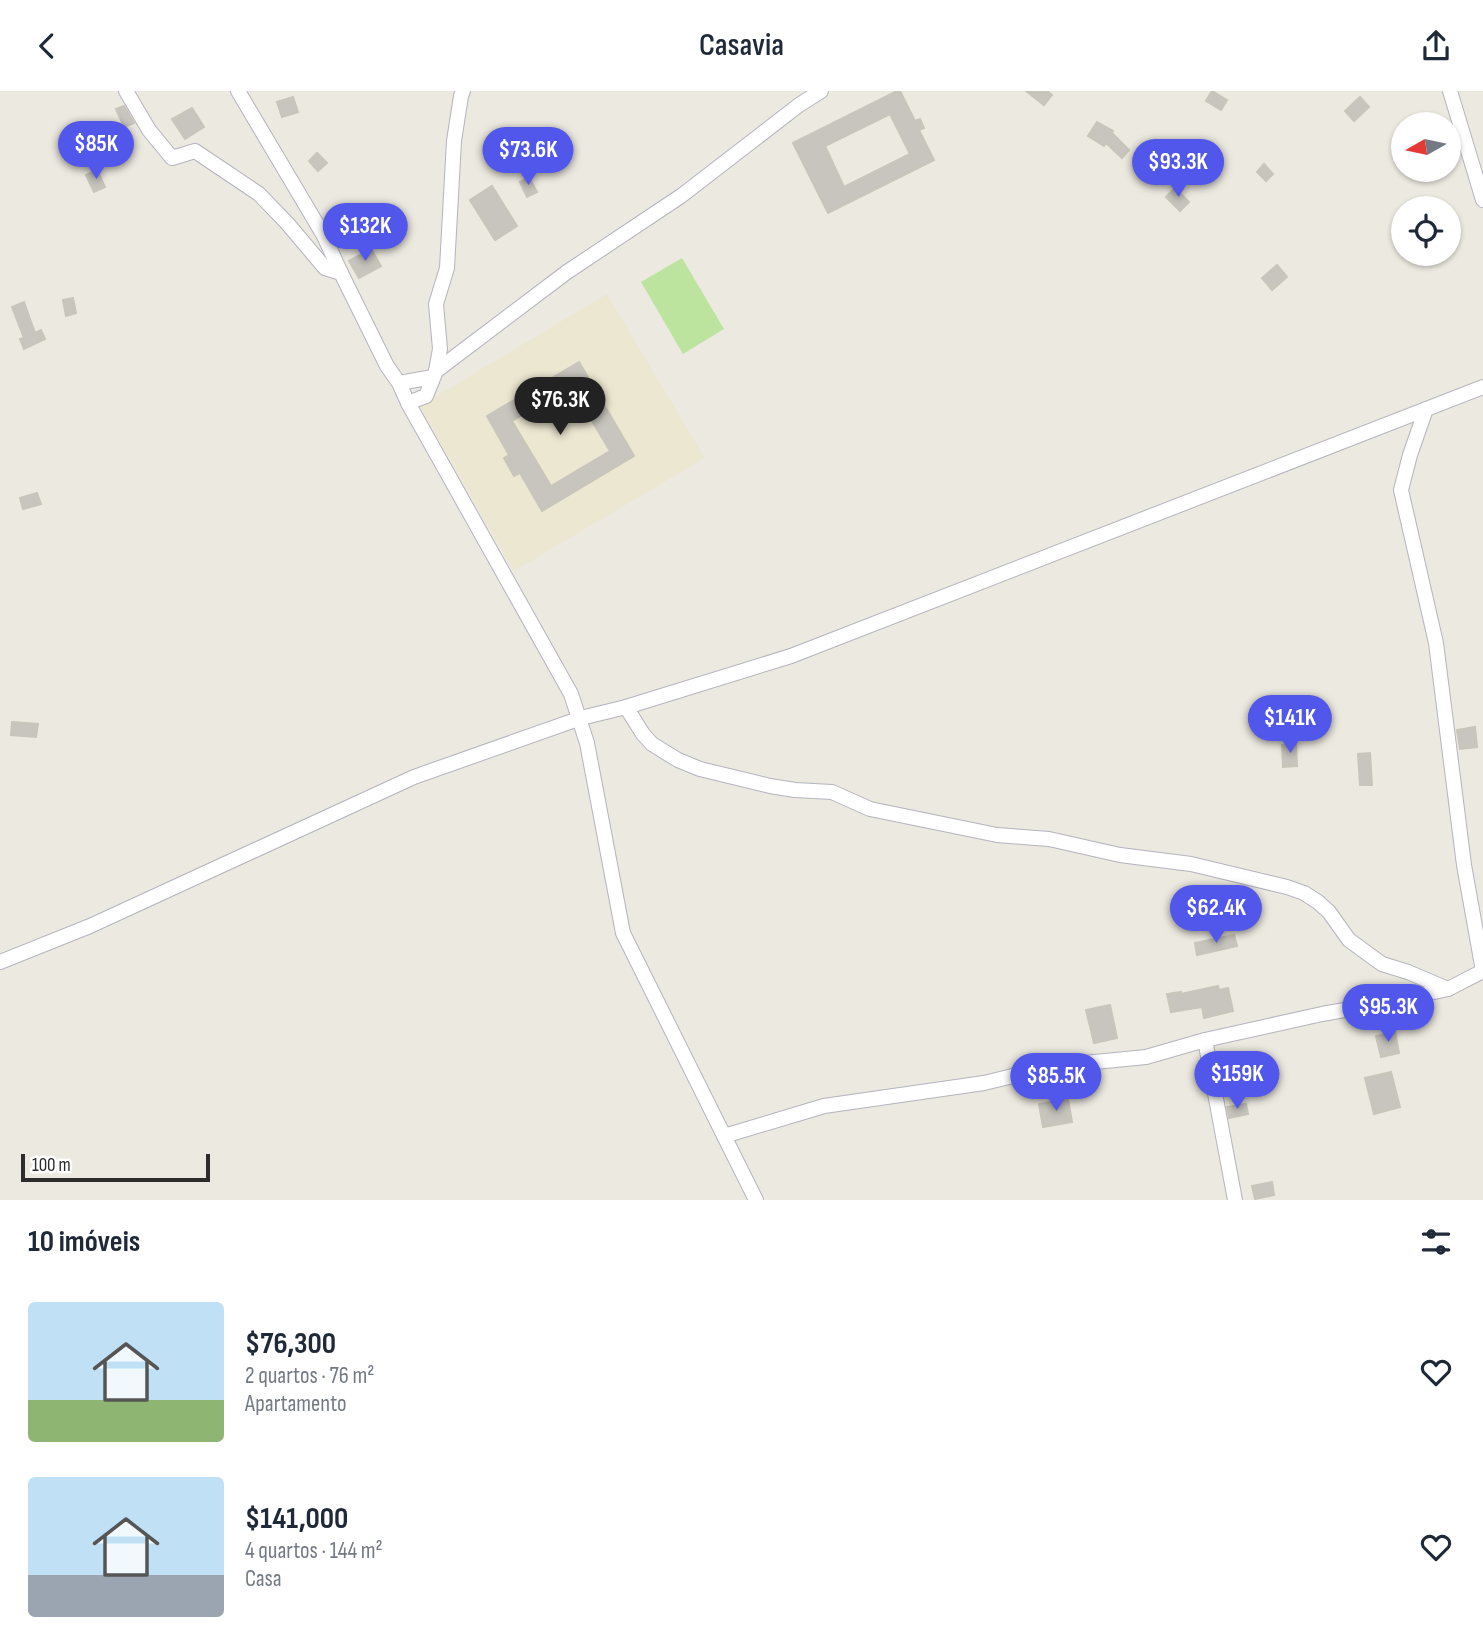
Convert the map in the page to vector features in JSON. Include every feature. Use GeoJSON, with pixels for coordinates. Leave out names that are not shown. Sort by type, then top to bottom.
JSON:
{"type":"FeatureCollection","features":[{"type":"Feature","properties":{"kind":"street"},"geometry":{"type":"LineString","coordinates":[[127,91],[149,130],[172,158],[195,151],[259,194],[325,268],[341,273]]}},
{"type":"Feature","properties":{"kind":"street"},"geometry":{"type":"LineString","coordinates":[[238,91],[324,236],[387,366],[399,383],[572,694],[587,743],[623,933],[756,1200]]}},
{"type":"Feature","properties":{"kind":"street"},"geometry":{"type":"LineString","coordinates":[[408,403],[425,396],[440,349],[436,304],[447,268],[454,141],[463,91]]}},
{"type":"Feature","properties":{"kind":"street"},"geometry":{"type":"LineString","coordinates":[[399,383],[434,374],[567,272],[681,196],[821,91]]}},
{"type":"Feature","properties":{"kind":"street"},"geometry":{"type":"LineString","coordinates":[[1450,91],[1483,200]]}},
{"type":"Feature","properties":{"kind":"street"},"geometry":{"type":"LineString","coordinates":[[0,962],[90,926],[414,777],[581,718],[626,707],[791,656],[1483,387]]}},
{"type":"Feature","properties":{"kind":"street"},"geometry":{"type":"LineString","coordinates":[[724,1136],[824,1106],[984,1083],[1054,1066],[1146,1057],[1205,1040],[1448,989],[1483,972],[1464,865],[1436,643],[1401,490],[1426,409]]}},
{"type":"Feature","properties":{"kind":"street"},"geometry":{"type":"LineString","coordinates":[[626,707],[652,744],[678,760],[700,769],[770,786],[832,792],[870,809],[997,835],[1049,839],[1121,855],[1191,864],[1296,890],[1318,902],[1329,912],[1349,940],[1382,964],[1448,989]]}},
{"type":"Feature","properties":{"kind":"street"},"geometry":{"type":"LineString","coordinates":[[1205,1040],[1235,1200]]}},
{"type":"Feature","properties":{"kind":"shaded area"},"geometry":{"type":"Polygon","coordinates":[[[607,294],[705,458],[514,571],[420,406],[607,294]]]}},
{"type":"Feature","properties":{"kind":"green space"},"geometry":{"type":"Polygon","coordinates":[[[682,258],[724,329],[683,354],[641,282],[682,258]]]}},
{"type":"Feature","properties":{"kind":"building"},"geometry":{"type":"Polygon","coordinates":[[[900,91],[915,121],[920,119],[924,128],[919,130],[934,160],[828,213],[793,143],[900,91]],[[890,114],[825,146],[844,187],[910,154],[890,114]]]}},
{"type":"Feature","properties":{"kind":"building"},"geometry":{"type":"Polygon","coordinates":[[[1026,91],[1047,91],[1052,95],[1044,105],[1026,91]]]}},
{"type":"Feature","properties":{"kind":"building"},"geometry":{"type":"Polygon","coordinates":[[[1212,91],[1227,100],[1221,110],[1206,101],[1212,91]]]}},
{"type":"Feature","properties":{"kind":"building"},"geometry":{"type":"Polygon","coordinates":[[[293,97],[298,112],[282,117],[277,102],[293,97]]]}},
{"type":"Feature","properties":{"kind":"building"},"geometry":{"type":"Polygon","coordinates":[[[1360,97],[1369,107],[1354,121],[1345,111],[1360,97]]]}},
{"type":"Feature","properties":{"kind":"building"},"geometry":{"type":"Polygon","coordinates":[[[124,106],[134,123],[124,127],[116,109],[124,106]]]}},
{"type":"Feature","properties":{"kind":"building"},"geometry":{"type":"Polygon","coordinates":[[[192,108],[204,127],[185,139],[172,119],[192,108]]]}},
{"type":"Feature","properties":{"kind":"building"},"geometry":{"type":"Polygon","coordinates":[[[1097,122],[1113,131],[1129,150],[1122,158],[1106,143],[1104,146],[1088,136],[1097,122]]]}},
{"type":"Feature","properties":{"kind":"building"},"geometry":{"type":"Polygon","coordinates":[[[317,153],[327,163],[318,171],[309,161],[317,153]]]}},
{"type":"Feature","properties":{"kind":"building"},"geometry":{"type":"Polygon","coordinates":[[[1264,164],[1273,174],[1266,181],[1257,172],[1264,164]]]}},
{"type":"Feature","properties":{"kind":"building"},"geometry":{"type":"Polygon","coordinates":[[[97,170],[105,187],[94,192],[86,175],[97,170]]]}},
{"type":"Feature","properties":{"kind":"building"},"geometry":{"type":"Polygon","coordinates":[[[529,177],[537,192],[527,197],[520,182],[529,177]]]}},
{"type":"Feature","properties":{"kind":"building"},"geometry":{"type":"Polygon","coordinates":[[[492,186],[517,226],[495,240],[470,200],[492,186]]]}},
{"type":"Feature","properties":{"kind":"building"},"geometry":{"type":"Polygon","coordinates":[[[1175,188],[1189,202],[1180,211],[1166,197],[1175,188]]]}},
{"type":"Feature","properties":{"kind":"building"},"geometry":{"type":"Polygon","coordinates":[[[344,209],[353,229],[335,238],[326,218],[344,209]]]}},
{"type":"Feature","properties":{"kind":"building"},"geometry":{"type":"Polygon","coordinates":[[[371,249],[381,266],[359,278],[349,261],[371,249]]]}},
{"type":"Feature","properties":{"kind":"building"},"geometry":{"type":"Polygon","coordinates":[[[1277,265],[1287,277],[1272,290],[1262,278],[1277,265]]]}},
{"type":"Feature","properties":{"kind":"building"},"geometry":{"type":"Polygon","coordinates":[[[73,298],[76,313],[66,316],[63,300],[73,298]]]}},
{"type":"Feature","properties":{"kind":"building"},"geometry":{"type":"Polygon","coordinates":[[[24,302],[35,333],[41,330],[45,339],[24,349],[20,339],[24,338],[12,307],[24,302]]]}},
{"type":"Feature","properties":{"kind":"building"},"geometry":{"type":"Polygon","coordinates":[[[579,362],[634,456],[542,511],[520,473],[514,476],[504,458],[509,455],[487,416],[579,362]],[[571,386],[512,421],[551,486],[610,451],[571,386]]]}},
{"type":"Feature","properties":{"kind":"building"},"geometry":{"type":"Polygon","coordinates":[[[37,493],[41,504],[23,509],[20,498],[37,493]]]}},
{"type":"Feature","properties":{"kind":"building"},"geometry":{"type":"Polygon","coordinates":[[[12,722],[38,724],[36,737],[11,735],[12,722]]]}},
{"type":"Feature","properties":{"kind":"building"},"geometry":{"type":"Polygon","coordinates":[[[1475,727],[1477,747],[1460,749],[1457,730],[1475,727]]]}},
{"type":"Feature","properties":{"kind":"building"},"geometry":{"type":"Polygon","coordinates":[[[1296,744],[1297,766],[1283,767],[1282,745],[1296,744]]]}},
{"type":"Feature","properties":{"kind":"building"},"geometry":{"type":"Polygon","coordinates":[[[1370,753],[1372,785],[1360,785],[1358,754],[1370,753]]]}},
{"type":"Feature","properties":{"kind":"building"},"geometry":{"type":"Polygon","coordinates":[[[1234,935],[1237,946],[1197,955],[1195,943],[1234,935]]]}},
{"type":"Feature","properties":{"kind":"building"},"geometry":{"type":"Polygon","coordinates":[[[1218,986],[1219,990],[1228,988],[1233,1011],[1204,1018],[1202,1007],[1171,1012],[1167,994],[1181,994],[1218,986]]]}},
{"type":"Feature","properties":{"kind":"building"},"geometry":{"type":"Polygon","coordinates":[[[1110,1005],[1117,1038],[1094,1043],[1086,1010],[1110,1005]]]}},
{"type":"Feature","properties":{"kind":"building"},"geometry":{"type":"Polygon","coordinates":[[[1395,1032],[1399,1053],[1381,1057],[1376,1036],[1395,1032]]]}},
{"type":"Feature","properties":{"kind":"building"},"geometry":{"type":"Polygon","coordinates":[[[1391,1072],[1400,1107],[1374,1114],[1365,1078],[1391,1072]]]}},
{"type":"Feature","properties":{"kind":"building"},"geometry":{"type":"Polygon","coordinates":[[[1068,1099],[1072,1122],[1043,1127],[1039,1104],[1068,1099]]]}},
{"type":"Feature","properties":{"kind":"building"},"geometry":{"type":"Polygon","coordinates":[[[1246,1104],[1248,1114],[1229,1118],[1227,1107],[1246,1104]]]}},
{"type":"Feature","properties":{"kind":"building"},"geometry":{"type":"Polygon","coordinates":[[[1272,1182],[1274,1195],[1255,1199],[1252,1186],[1272,1182]]]}}]}
